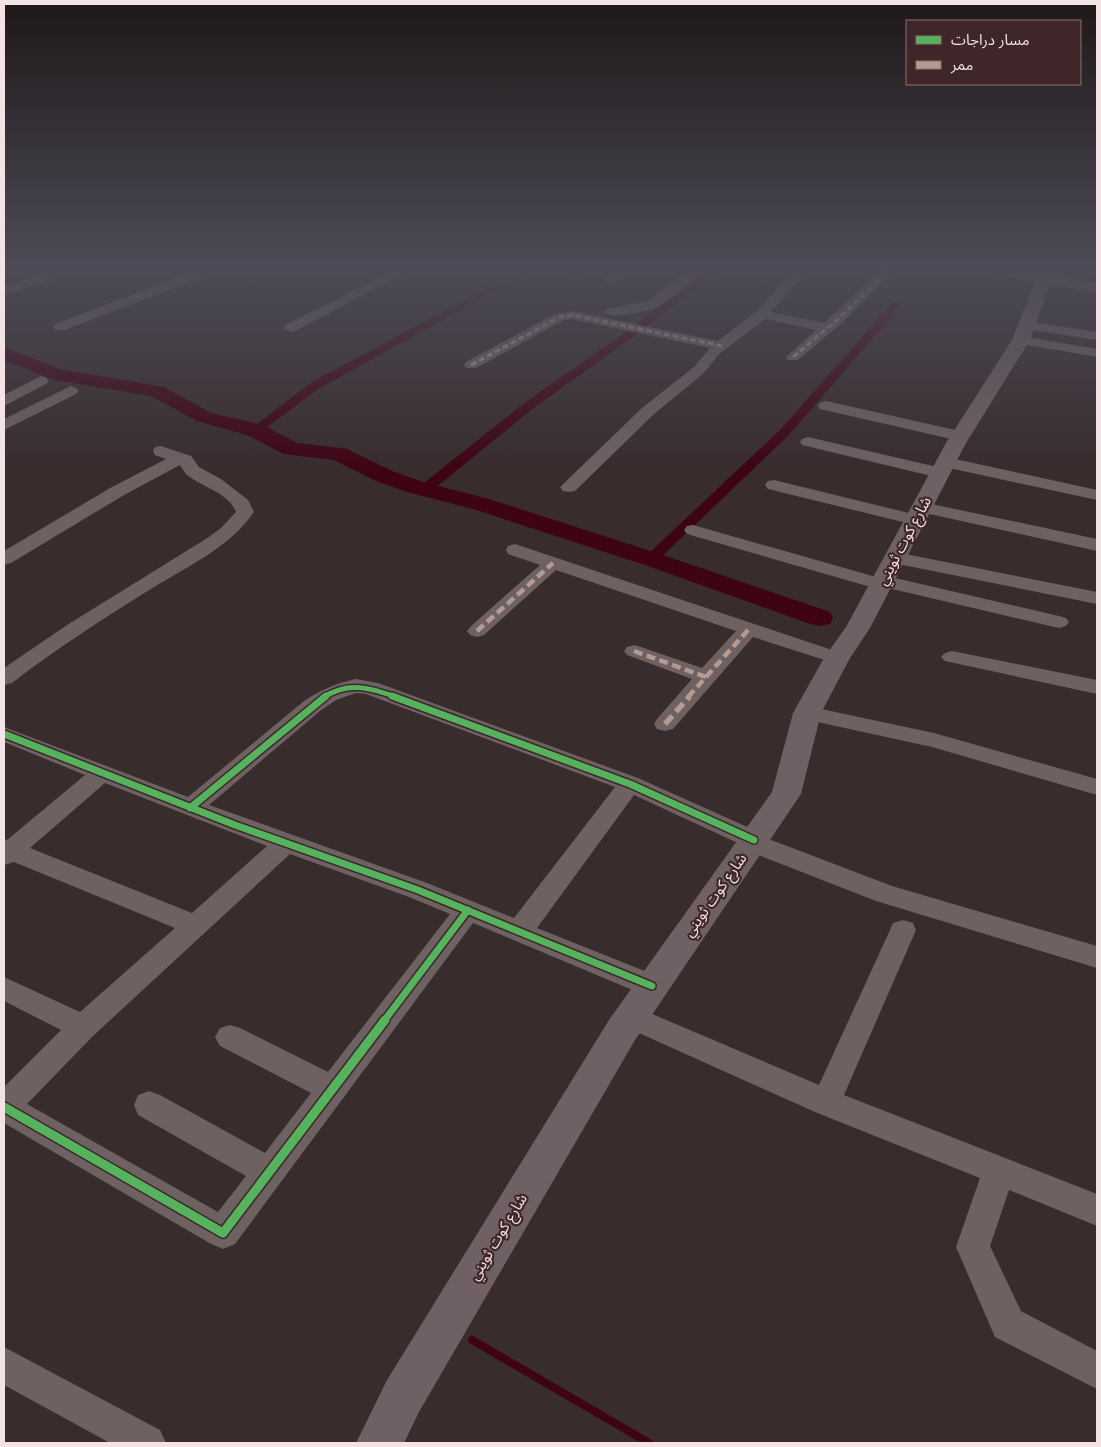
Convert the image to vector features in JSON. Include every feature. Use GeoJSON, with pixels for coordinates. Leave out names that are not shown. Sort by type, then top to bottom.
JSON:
{"type":"FeatureCollection","features":[{"type":"Feature","properties":{"kind":"main road","name":"شارع كوت ثويني"},"geometry":{"type":"LineString","coordinates":[[378,1443],[403,1396],[631,1017],[786,794],[807,713],[837,658],[858,628],[949,457],[1023,334]]}},
{"type":"Feature","properties":{"kind":"street"},"geometry":{"type":"LineString","coordinates":[[472,365],[530,334]]}},
{"type":"Feature","properties":{"kind":"street"},"geometry":{"type":"LineString","coordinates":[[662,334],[722,346]]}},
{"type":"Feature","properties":{"kind":"street"},"geometry":{"type":"LineString","coordinates":[[569,487],[648,411],[699,370],[714,352],[738,334]]}},
{"type":"Feature","properties":{"kind":"street"},"geometry":{"type":"LineString","coordinates":[[793,357],[820,334]]}},
{"type":"Feature","properties":{"kind":"street"},"geometry":{"type":"LineString","coordinates":[[1029,334],[1097,353]]}},
{"type":"Feature","properties":{"kind":"street"},"geometry":{"type":"LineString","coordinates":[[1052,334],[1097,336]]}},
{"type":"Feature","properties":{"kind":"street"},"geometry":{"type":"LineString","coordinates":[[4,401],[41,382]]}},
{"type":"Feature","properties":{"kind":"street"},"geometry":{"type":"LineString","coordinates":[[4,425],[71,391]]}},
{"type":"Feature","properties":{"kind":"street"},"geometry":{"type":"LineString","coordinates":[[826,406],[949,457],[1097,495]]}},
{"type":"Feature","properties":{"kind":"street"},"geometry":{"type":"LineString","coordinates":[[808,442],[949,457]]}},
{"type":"Feature","properties":{"kind":"street"},"geometry":{"type":"LineString","coordinates":[[4,678],[240,522],[245,512],[242,504],[215,484],[193,471],[185,460],[161,451]]}},
{"type":"Feature","properties":{"kind":"street"},"geometry":{"type":"LineString","coordinates":[[4,559],[110,496],[180,458]]}},
{"type":"Feature","properties":{"kind":"street"},"geometry":{"type":"LineString","coordinates":[[774,486],[1097,546]]}},
{"type":"Feature","properties":{"kind":"street"},"geometry":{"type":"LineString","coordinates":[[693,530],[886,574],[1059,622]]}},
{"type":"Feature","properties":{"kind":"street"},"geometry":{"type":"LineString","coordinates":[[515,550],[837,658]]}},
{"type":"Feature","properties":{"kind":"street"},"geometry":{"type":"LineString","coordinates":[[476,631],[552,563]]}},
{"type":"Feature","properties":{"kind":"street"},"geometry":{"type":"LineString","coordinates":[[886,574],[1097,598]]}},
{"type":"Feature","properties":{"kind":"street"},"geometry":{"type":"LineString","coordinates":[[666,724],[749,629]]}},
{"type":"Feature","properties":{"kind":"street"},"geometry":{"type":"LineString","coordinates":[[634,651],[706,677]]}},
{"type":"Feature","properties":{"kind":"street"},"geometry":{"type":"LineString","coordinates":[[952,657],[1097,687]]}},
{"type":"Feature","properties":{"kind":"street"},"geometry":{"type":"LineString","coordinates":[[190,808],[312,706],[335,692],[356,686],[370,688],[630,784],[753,841],[885,894],[1097,957]]}},
{"type":"Feature","properties":{"kind":"street"},"geometry":{"type":"LineString","coordinates":[[807,713],[934,740],[1097,787]]}},
{"type":"Feature","properties":{"kind":"street"},"geometry":{"type":"LineString","coordinates":[[4,734],[190,808],[392,880],[652,986]]}},
{"type":"Feature","properties":{"kind":"street"},"geometry":{"type":"LineString","coordinates":[[101,774],[6,852],[195,926]]}},
{"type":"Feature","properties":{"kind":"street"},"geometry":{"type":"LineString","coordinates":[[519,932],[630,784]]}},
{"type":"Feature","properties":{"kind":"street"},"geometry":{"type":"LineString","coordinates":[[286,843],[83,1027],[4,1107],[224,1233],[468,910]]}},
{"type":"Feature","properties":{"kind":"street"},"geometry":{"type":"LineString","coordinates":[[826,1102],[903,930]]}},
{"type":"Feature","properties":{"kind":"street"},"geometry":{"type":"LineString","coordinates":[[4,988],[83,1027]]}},
{"type":"Feature","properties":{"kind":"street"},"geometry":{"type":"LineString","coordinates":[[631,1017],[826,1102],[1097,1210]]}},
{"type":"Feature","properties":{"kind":"street"},"geometry":{"type":"LineString","coordinates":[[230,1036],[333,1089]]}},
{"type":"Feature","properties":{"kind":"street"},"geometry":{"type":"LineString","coordinates":[[149,1105],[269,1172]]}},
{"type":"Feature","properties":{"kind":"street"},"geometry":{"type":"LineString","coordinates":[[999,1171],[973,1247],[1008,1324],[1097,1370]]}},
{"type":"Feature","properties":{"kind":"street"},"geometry":{"type":"LineString","coordinates":[[4,1365],[147,1443]]}},
{"type":"Feature","properties":{"kind":"waterway"},"geometry":{"type":"LineString","coordinates":[[255,430],[316,385],[410,334]]}},
{"type":"Feature","properties":{"kind":"waterway"},"geometry":{"type":"LineString","coordinates":[[425,489],[531,404],[631,334]]}},
{"type":"Feature","properties":{"kind":"waterway"},"geometry":{"type":"LineString","coordinates":[[651,559],[785,432],[871,334]]}},
{"type":"Feature","properties":{"kind":"waterway"},"geometry":{"type":"LineString","coordinates":[[4,353],[55,374],[157,391],[204,417],[255,430],[292,449],[339,454],[384,476],[415,487],[481,504],[651,559],[820,618]]}},
{"type":"Feature","properties":{"kind":"waterway"},"geometry":{"type":"LineString","coordinates":[[472,1340],[649,1443]]}},
{"type":"Feature","properties":{"kind":"marked path"},"geometry":{"type":"LineString","coordinates":[[471,365],[529,334]]}},
{"type":"Feature","properties":{"kind":"marked path"},"geometry":{"type":"LineString","coordinates":[[662,334],[722,346]]}},
{"type":"Feature","properties":{"kind":"marked path"},"geometry":{"type":"LineString","coordinates":[[793,357],[821,334]]}},
{"type":"Feature","properties":{"kind":"marked path"},"geometry":{"type":"LineString","coordinates":[[477,631],[553,563]]}},
{"type":"Feature","properties":{"kind":"marked path"},"geometry":{"type":"LineString","coordinates":[[665,724],[749,629]]}},
{"type":"Feature","properties":{"kind":"marked path"},"geometry":{"type":"LineString","coordinates":[[634,651],[706,677]]}},
{"type":"Feature","properties":{"kind":"cycle path"},"geometry":{"type":"LineString","coordinates":[[190,808],[312,706],[328,695],[356,686],[370,688],[630,784],[754,840]]}},
{"type":"Feature","properties":{"kind":"cycle path"},"geometry":{"type":"LineString","coordinates":[[4,734],[235,825],[418,890],[652,986]]}},
{"type":"Feature","properties":{"kind":"cycle path"},"geometry":{"type":"LineString","coordinates":[[4,1107],[223,1233],[468,910]]}}]}
